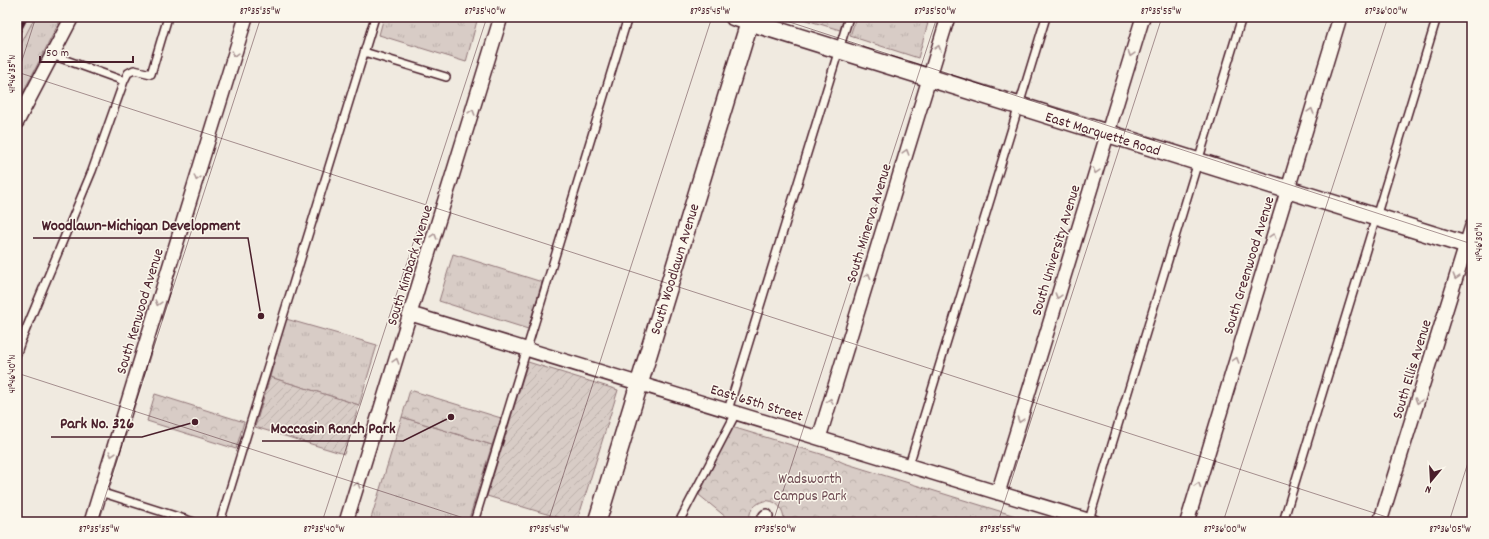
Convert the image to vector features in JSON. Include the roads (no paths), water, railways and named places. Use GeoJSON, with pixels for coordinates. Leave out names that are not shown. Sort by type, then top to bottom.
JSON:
{"type":"FeatureCollection","features":[{"type":"Feature","properties":{"kind":"street"},"geometry":{"type":"LineString","coordinates":[[17,122],[72,17]]}},
{"type":"Feature","properties":{"kind":"street","name":"South Kenwood Avenue"},"geometry":{"type":"LineString","coordinates":[[91,522],[246,17]]}},
{"type":"Feature","properties":{"kind":"street","name":"South Kimbark Avenue"},"geometry":{"type":"LineString","coordinates":[[346,522],[501,17]]}},
{"type":"Feature","properties":{"kind":"street","name":"South Minerva Avenue"},"geometry":{"type":"LineString","coordinates":[[819,438],[948,17]]}},
{"type":"Feature","properties":{"kind":"street","name":"South University Avenue"},"geometry":{"type":"LineString","coordinates":[[998,493],[1143,17]]}},
{"type":"Feature","properties":{"kind":"street","name":"South Greenwood Avenue"},"geometry":{"type":"LineString","coordinates":[[1187,522],[1340,17]]}},
{"type":"Feature","properties":{"kind":"street","name":"East Marquette Road"},"geometry":{"type":"LineString","coordinates":[[745,19],[929,79],[1469,246]]}},
{"type":"Feature","properties":{"kind":"street","name":"South Woodlawn Avenue"},"geometry":{"type":"LineString","coordinates":[[597,522],[745,19]]}},
{"type":"Feature","properties":{"kind":"street","name":"South Ellis Avenue"},"geometry":{"type":"LineString","coordinates":[[1380,522],[1469,246],[1472,226]]}},
{"type":"Feature","properties":{"kind":"street","name":"East 65th Street"},"geometry":{"type":"LineString","coordinates":[[411,314],[1091,521]]}},
{"type":"Feature","properties":{"kind":"lane"},"geometry":{"type":"LineString","coordinates":[[17,353],[21,340],[92,171],[124,81],[128,73],[134,70],[151,74],[168,17]]}},
{"type":"Feature","properties":{"kind":"lane"},"geometry":{"type":"LineString","coordinates":[[220,522],[375,17]]}},
{"type":"Feature","properties":{"kind":"lane"},"geometry":{"type":"LineString","coordinates":[[474,522],[628,17]]}},
{"type":"Feature","properties":{"kind":"lane"},"geometry":{"type":"LineString","coordinates":[[679,522],[732,412],[848,17]]}},
{"type":"Feature","properties":{"kind":"lane"},"geometry":{"type":"LineString","coordinates":[[908,465],[1046,17]]}},
{"type":"Feature","properties":{"kind":"lane"},"geometry":{"type":"LineString","coordinates":[[1091,521],[1197,162],[1242,17]]}},
{"type":"Feature","properties":{"kind":"lane"},"geometry":{"type":"LineString","coordinates":[[1283,522],[1436,17]]}},
{"type":"Feature","properties":{"kind":"lane"},"geometry":{"type":"LineString","coordinates":[[364,52],[446,77]]}},
{"type":"Feature","properties":{"kind":"lane"},"geometry":{"type":"LineString","coordinates":[[52,56],[124,81]]}},
{"type":"Feature","properties":{"kind":"lane"},"geometry":{"type":"LineString","coordinates":[[100,492],[194,522]]}},
{"type":"Feature","properties":{"kind":"railway"},"geometry":{"type":"LineString","coordinates":[[17,35],[26,17]]}},
{"type":"Feature","properties":{"kind":"place","name":"Woodlawn-Michigan Development"},"geometry":{"type":"Point","coordinates":[261,316]}},
{"type":"Feature","properties":{"kind":"place","name":"Moccasin Ranch Park"},"geometry":{"type":"Point","coordinates":[451,417]}},
{"type":"Feature","properties":{"kind":"place","name":"Park No. 326"},"geometry":{"type":"Point","coordinates":[195,422]}},
{"type":"Feature","properties":{"kind":"park label","name":"Wadsworth Campus Park"},"geometry":{"type":"Point","coordinates":[810,486]}}]}
